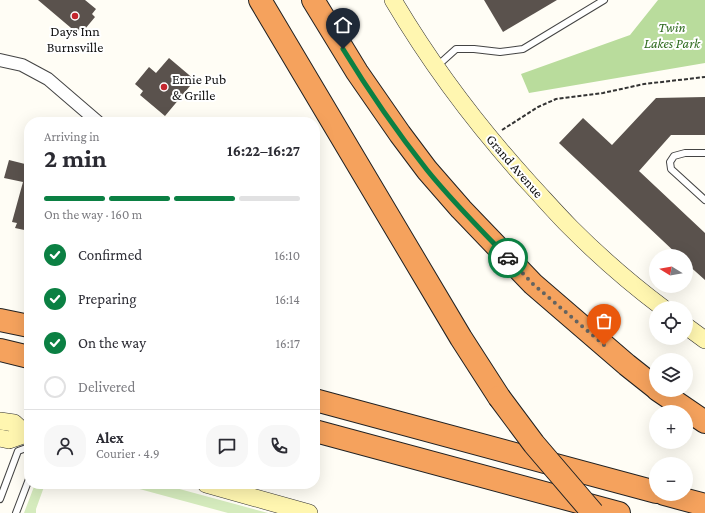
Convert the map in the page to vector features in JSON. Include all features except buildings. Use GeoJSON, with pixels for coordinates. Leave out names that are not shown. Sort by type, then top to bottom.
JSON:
{"type":"FeatureCollection","features":[{"type":"Feature","properties":{"kind":"highway"},"geometry":{"type":"LineString","coordinates":[[242,0],[365,178]]}},
{"type":"Feature","properties":{"kind":"highway"},"geometry":{"type":"LineString","coordinates":[[260,0],[461,338],[499,397],[534,444],[593,513]]}},
{"type":"Feature","properties":{"kind":"highway"},"geometry":{"type":"LineString","coordinates":[[313,0],[357,72],[400,134],[427,170],[461,209],[533,284],[649,383]]}},
{"type":"Feature","properties":{"kind":"highway"},"geometry":{"type":"LineString","coordinates":[[331,0],[400,134]]}},
{"type":"Feature","properties":{"kind":"highway"},"geometry":{"type":"LineString","coordinates":[[0,320],[24,325]]}},
{"type":"Feature","properties":{"kind":"highway"},"geometry":{"type":"LineString","coordinates":[[0,350],[24,356]]}},
{"type":"Feature","properties":{"kind":"highway"},"geometry":{"type":"LineString","coordinates":[[669,397],[705,422]]}},
{"type":"Feature","properties":{"kind":"highway"},"geometry":{"type":"LineString","coordinates":[[320,401],[649,490]]}},
{"type":"Feature","properties":{"kind":"highway"},"geometry":{"type":"LineString","coordinates":[[320,432],[619,513]]}},
{"type":"Feature","properties":{"kind":"highway"},"geometry":{"type":"LineString","coordinates":[[690,501],[705,505]]}},
{"type":"Feature","properties":{"kind":"street","name":"Grand Avenue"},"geometry":{"type":"LineString","coordinates":[[393,0],[436,67],[468,111],[506,158],[571,228],[604,260],[654,301]]}},
{"type":"Feature","properties":{"kind":"street"},"geometry":{"type":"LineString","coordinates":[[0,60],[22,65],[48,79],[92,117]]}},
{"type":"Feature","properties":{"kind":"street"},"geometry":{"type":"LineString","coordinates":[[693,331],[705,340]]}},
{"type":"Feature","properties":{"kind":"street"},"geometry":{"type":"LineString","coordinates":[[0,421],[14,423],[24,434]]}},
{"type":"Feature","properties":{"kind":"street"},"geometry":{"type":"LineString","coordinates":[[0,438],[9,440],[24,439]]}},
{"type":"Feature","properties":{"kind":"street"},"geometry":{"type":"LineString","coordinates":[[223,489],[301,512]]}},
{"type":"Feature","properties":{"kind":"lane"},"geometry":{"type":"LineString","coordinates":[[436,67],[456,49],[474,49],[500,52],[523,49],[604,0]]}},
{"type":"Feature","properties":{"kind":"lane"},"geometry":{"type":"LineString","coordinates":[[705,153],[685,153],[674,156],[670,162],[671,169],[705,200]]}},
{"type":"Feature","properties":{"kind":"lane"},"geometry":{"type":"LineString","coordinates":[[0,499],[18,451],[24,444]]}},
{"type":"Feature","properties":{"kind":"lane"},"geometry":{"type":"LineString","coordinates":[[16,513],[25,489]]}},
{"type":"Feature","properties":{"kind":"path"},"geometry":{"type":"LineString","coordinates":[[502,130],[538,106],[556,99],[603,93],[644,84],[705,77]]}},
{"type":"Feature","properties":{"kind":"green space","name":"Twin Lakes Park"},"geometry":{"type":"Polygon","coordinates":[[[658,0],[705,0],[705,63],[529,93],[521,74],[630,35],[658,0]]]}},
{"type":"Feature","properties":{"kind":"green space"},"geometry":{"type":"Polygon","coordinates":[[[33,489],[43,489],[36,513],[24,513],[33,489]]]}},
{"type":"Feature","properties":{"kind":"green space"},"geometry":{"type":"Polygon","coordinates":[[[139,489],[179,489],[268,513],[228,513],[139,489]]]}},
{"type":"Feature","properties":{"kind":"way so far"},"geometry":{"type":"LineString","coordinates":[[508,258],[533,284],[604,345]]}},
{"type":"Feature","properties":{"kind":"place","name":"Days Inn Burnsville"},"geometry":{"type":"Point","coordinates":[75,16]}},
{"type":"Feature","properties":{"kind":"place","name":"Ernie Pub & Grille"},"geometry":{"type":"Point","coordinates":[164,87]}},
{"type":"Feature","properties":{"kind":"route"},"geometry":{"type":"LineString","coordinates":[[343,49],[400,134],[427,170],[461,209],[508,258]]}}]}
